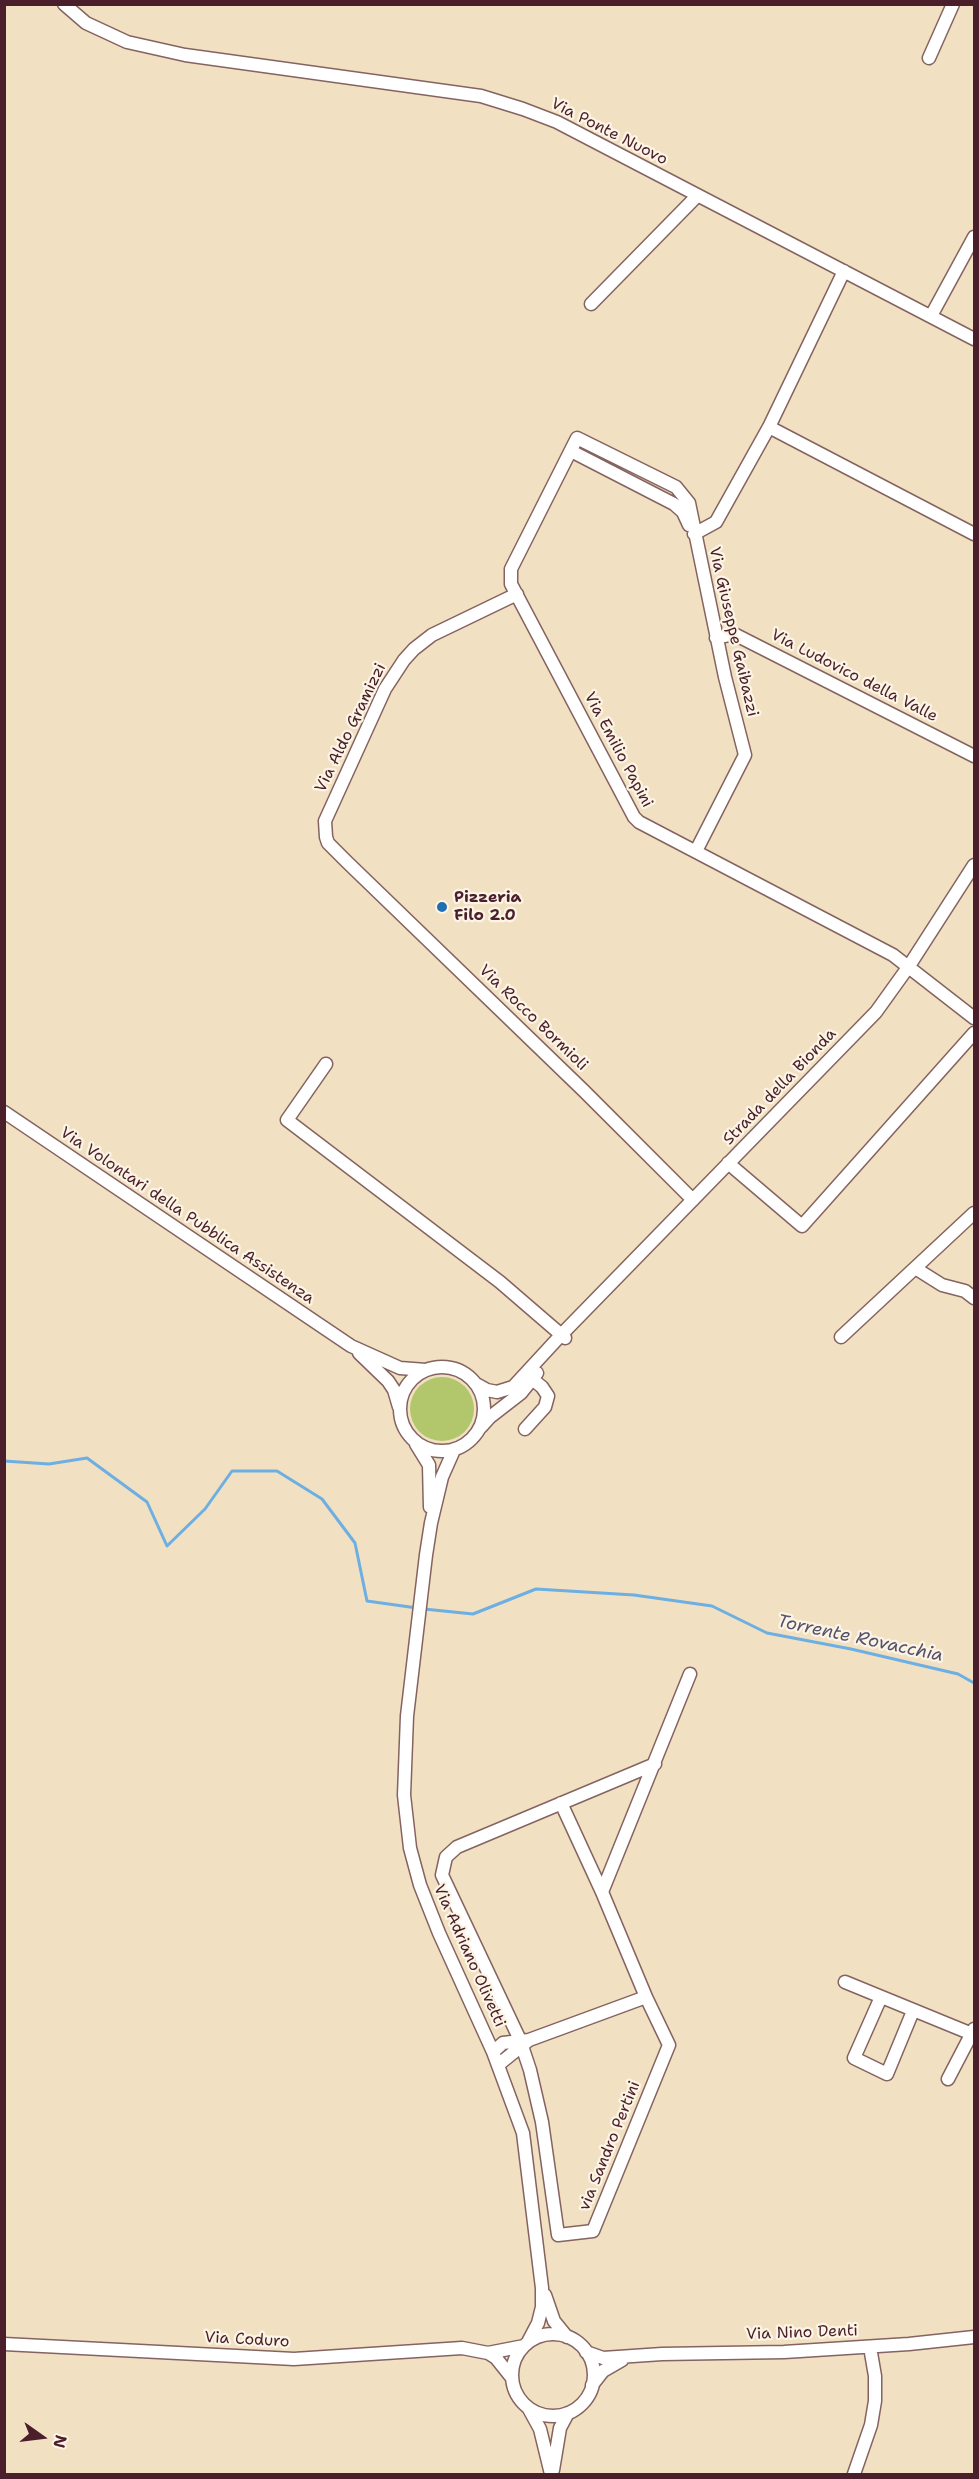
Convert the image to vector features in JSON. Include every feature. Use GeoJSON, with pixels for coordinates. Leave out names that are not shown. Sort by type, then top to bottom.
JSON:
{"type":"FeatureCollection","features":[{"type":"Feature","properties":{"kind":"street","name":"Via Ponte Nuovo"},"geometry":{"type":"LineString","coordinates":[[64,4],[86,23],[128,42],[173,52],[482,96],[557,122],[975,339]]}},
{"type":"Feature","properties":{"kind":"street"},"geometry":{"type":"LineString","coordinates":[[929,57],[953,4]]}},
{"type":"Feature","properties":{"kind":"street"},"geometry":{"type":"LineString","coordinates":[[591,304],[698,195]]}},
{"type":"Feature","properties":{"kind":"street"},"geometry":{"type":"LineString","coordinates":[[931,316],[975,237]]}},
{"type":"Feature","properties":{"kind":"street","name":"Via Giuseppe Gaibazzi"},"geometry":{"type":"LineString","coordinates":[[696,851],[745,759],[694,534],[716,522],[769,427],[844,271]]}},
{"type":"Feature","properties":{"kind":"street"},"geometry":{"type":"LineString","coordinates":[[769,427],[975,534]]}},
{"type":"Feature","properties":{"kind":"street","name":"Via Emilio Papini"},"geometry":{"type":"LineString","coordinates":[[694,534],[689,504],[676,487],[577,438],[511,569],[511,584],[634,818],[909,966],[975,1018]]}},
{"type":"Feature","properties":{"kind":"street"},"geometry":{"type":"LineString","coordinates":[[571,452],[674,504],[683,512],[694,534]]}},
{"type":"Feature","properties":{"kind":"street","name":"Via Aldo Gramizzi"},"geometry":{"type":"LineString","coordinates":[[347,862],[328,843],[324,828],[325,821],[395,673],[404,660],[424,640],[517,594]]}},
{"type":"Feature","properties":{"kind":"street","name":"Via Ludovico della Valle"},"geometry":{"type":"LineString","coordinates":[[716,638],[734,634],[975,756]]}},
{"type":"Feature","properties":{"kind":"street","name":"Via Rocco Bormioli"},"geometry":{"type":"LineString","coordinates":[[347,862],[584,1091],[693,1200]]}},
{"type":"Feature","properties":{"kind":"street","name":"Strada della Bionda"},"geometry":{"type":"LineString","coordinates":[[480,1428],[490,1417],[521,1393],[529,1377],[584,1312],[876,1011],[909,966],[975,865]]}},
{"type":"Feature","properties":{"kind":"street"},"geometry":{"type":"LineString","coordinates":[[728,1163],[802,1226],[975,1033]]}},
{"type":"Feature","properties":{"kind":"street"},"geometry":{"type":"LineString","coordinates":[[326,1064],[287,1120],[490,1275],[563,1336]]}},
{"type":"Feature","properties":{"kind":"street","name":"Via Volontari della Pubblica Assistenza"},"geometry":{"type":"LineString","coordinates":[[4,1112],[351,1346],[388,1381],[398,1399],[400,1410]]}},
{"type":"Feature","properties":{"kind":"street"},"geometry":{"type":"LineString","coordinates":[[841,1337],[975,1214]]}},
{"type":"Feature","properties":{"kind":"street"},"geometry":{"type":"LineString","coordinates":[[915,1268],[942,1285],[964,1291],[975,1298]]}},
{"type":"Feature","properties":{"kind":"street","name":"Via Volontari della Pubblica Assistenza"},"geometry":{"type":"LineString","coordinates":[[351,1346],[400,1368],[426,1370]]}},
{"type":"Feature","properties":{"kind":"street"},"geometry":{"type":"LineString","coordinates":[[414,1440],[426,1448],[440,1451],[465,1445],[480,1428],[484,1406],[478,1386],[470,1377],[449,1367],[426,1370],[415,1377],[401,1398],[400,1410],[406,1430],[429,1465],[431,1523]]}},
{"type":"Feature","properties":{"kind":"street"},"geometry":{"type":"LineString","coordinates":[[525,1429],[545,1407],[548,1400],[546,1392],[529,1377]]}},
{"type":"Feature","properties":{"kind":"street","name":"Strada della Bionda"},"geometry":{"type":"LineString","coordinates":[[478,1386],[487,1390],[504,1391],[529,1377]]}},
{"type":"Feature","properties":{"kind":"street"},"geometry":{"type":"LineString","coordinates":[[431,1523],[442,1477],[454,1449]]}},
{"type":"Feature","properties":{"kind":"street","name":"Via Adriano Olivetti"},"geometry":{"type":"LineString","coordinates":[[431,1523],[416,1633],[405,1766],[404,1795],[410,1848],[420,1885],[439,1933],[493,2052],[523,2133],[542,2288]]}},
{"type":"Feature","properties":{"kind":"street"},"geometry":{"type":"LineString","coordinates":[[602,1892],[690,1674]]}},
{"type":"Feature","properties":{"kind":"street","name":"via Sandro Pertini"},"geometry":{"type":"LineString","coordinates":[[561,1803],[669,2045],[593,2231],[558,2235],[542,2122],[519,2042],[442,1875],[446,1857],[457,1847],[561,1803],[655,1764]]}},
{"type":"Feature","properties":{"kind":"street"},"geometry":{"type":"LineString","coordinates":[[845,1982],[914,2011],[973,2032],[948,2079]]}},
{"type":"Feature","properties":{"kind":"street"},"geometry":{"type":"LineString","coordinates":[[493,2052],[646,1997]]}},
{"type":"Feature","properties":{"kind":"street"},"geometry":{"type":"LineString","coordinates":[[881,1997],[854,2058],[887,2074],[914,2011]]}},
{"type":"Feature","properties":{"kind":"street"},"geometry":{"type":"LineString","coordinates":[[471,2002],[479,2008],[493,2036],[519,2042]]}},
{"type":"Feature","properties":{"kind":"street"},"geometry":{"type":"LineString","coordinates":[[498,2065],[519,2042]]}},
{"type":"Feature","properties":{"kind":"street"},"geometry":{"type":"LineString","coordinates":[[542,2288],[554,2321],[567,2337],[586,2352],[593,2368],[592,2385],[586,2399],[568,2413],[560,2428],[552,2475]]}},
{"type":"Feature","properties":{"kind":"street"},"geometry":{"type":"LineString","coordinates":[[542,2288],[542,2307],[538,2323],[514,2361],[512,2378],[517,2396],[530,2409],[540,2429],[552,2475]]}},
{"type":"Feature","properties":{"kind":"street"},"geometry":{"type":"LineString","coordinates":[[526,2344],[543,2336],[567,2337]]}},
{"type":"Feature","properties":{"kind":"street","name":"Via Nino Denti"},"geometry":{"type":"LineString","coordinates":[[586,2352],[603,2358],[870,2347],[975,2337]]}},
{"type":"Feature","properties":{"kind":"street","name":"Via Coduro"},"geometry":{"type":"LineString","coordinates":[[4,2344],[294,2359],[462,2348],[488,2353],[526,2344]]}},
{"type":"Feature","properties":{"kind":"street"},"geometry":{"type":"LineString","coordinates":[[854,2475],[871,2425],[875,2402],[875,2376],[870,2347]]}},
{"type":"Feature","properties":{"kind":"street"},"geometry":{"type":"LineString","coordinates":[[488,2353],[496,2358],[512,2378]]}},
{"type":"Feature","properties":{"kind":"street","name":"Via Nino Denti"},"geometry":{"type":"LineString","coordinates":[[592,2385],[603,2371],[631,2356]]}},
{"type":"Feature","properties":{"kind":"street"},"geometry":{"type":"LineString","coordinates":[[530,2409],[552,2416],[568,2413]]}},
{"type":"Feature","properties":{"kind":"green space"},"geometry":{"type":"Polygon","coordinates":[[[442,1377],[460,1383],[468,1391],[474,1409],[468,1427],[460,1435],[442,1441],[424,1435],[416,1427],[410,1409],[416,1391],[424,1383],[442,1377]]]}},
{"type":"Feature","properties":{"kind":"waterway","name":"Torrente Rovacchia"},"geometry":{"type":"LineString","coordinates":[[4,1461],[49,1464],[87,1458],[147,1502],[167,1546],[205,1509],[232,1471],[277,1471],[322,1499],[355,1543],[367,1601],[417,1608]]}},
{"type":"Feature","properties":{"kind":"waterway","name":"Torrente Rovacchia"},"geometry":{"type":"LineString","coordinates":[[424,1609],[473,1614],[536,1589],[634,1595],[712,1606],[767,1633],[851,1649],[958,1674],[974,1683]]}},
{"type":"Feature","properties":{"kind":"place","name":"Pizzeria Filo 2.0"},"geometry":{"type":"Point","coordinates":[442,907]}}]}
